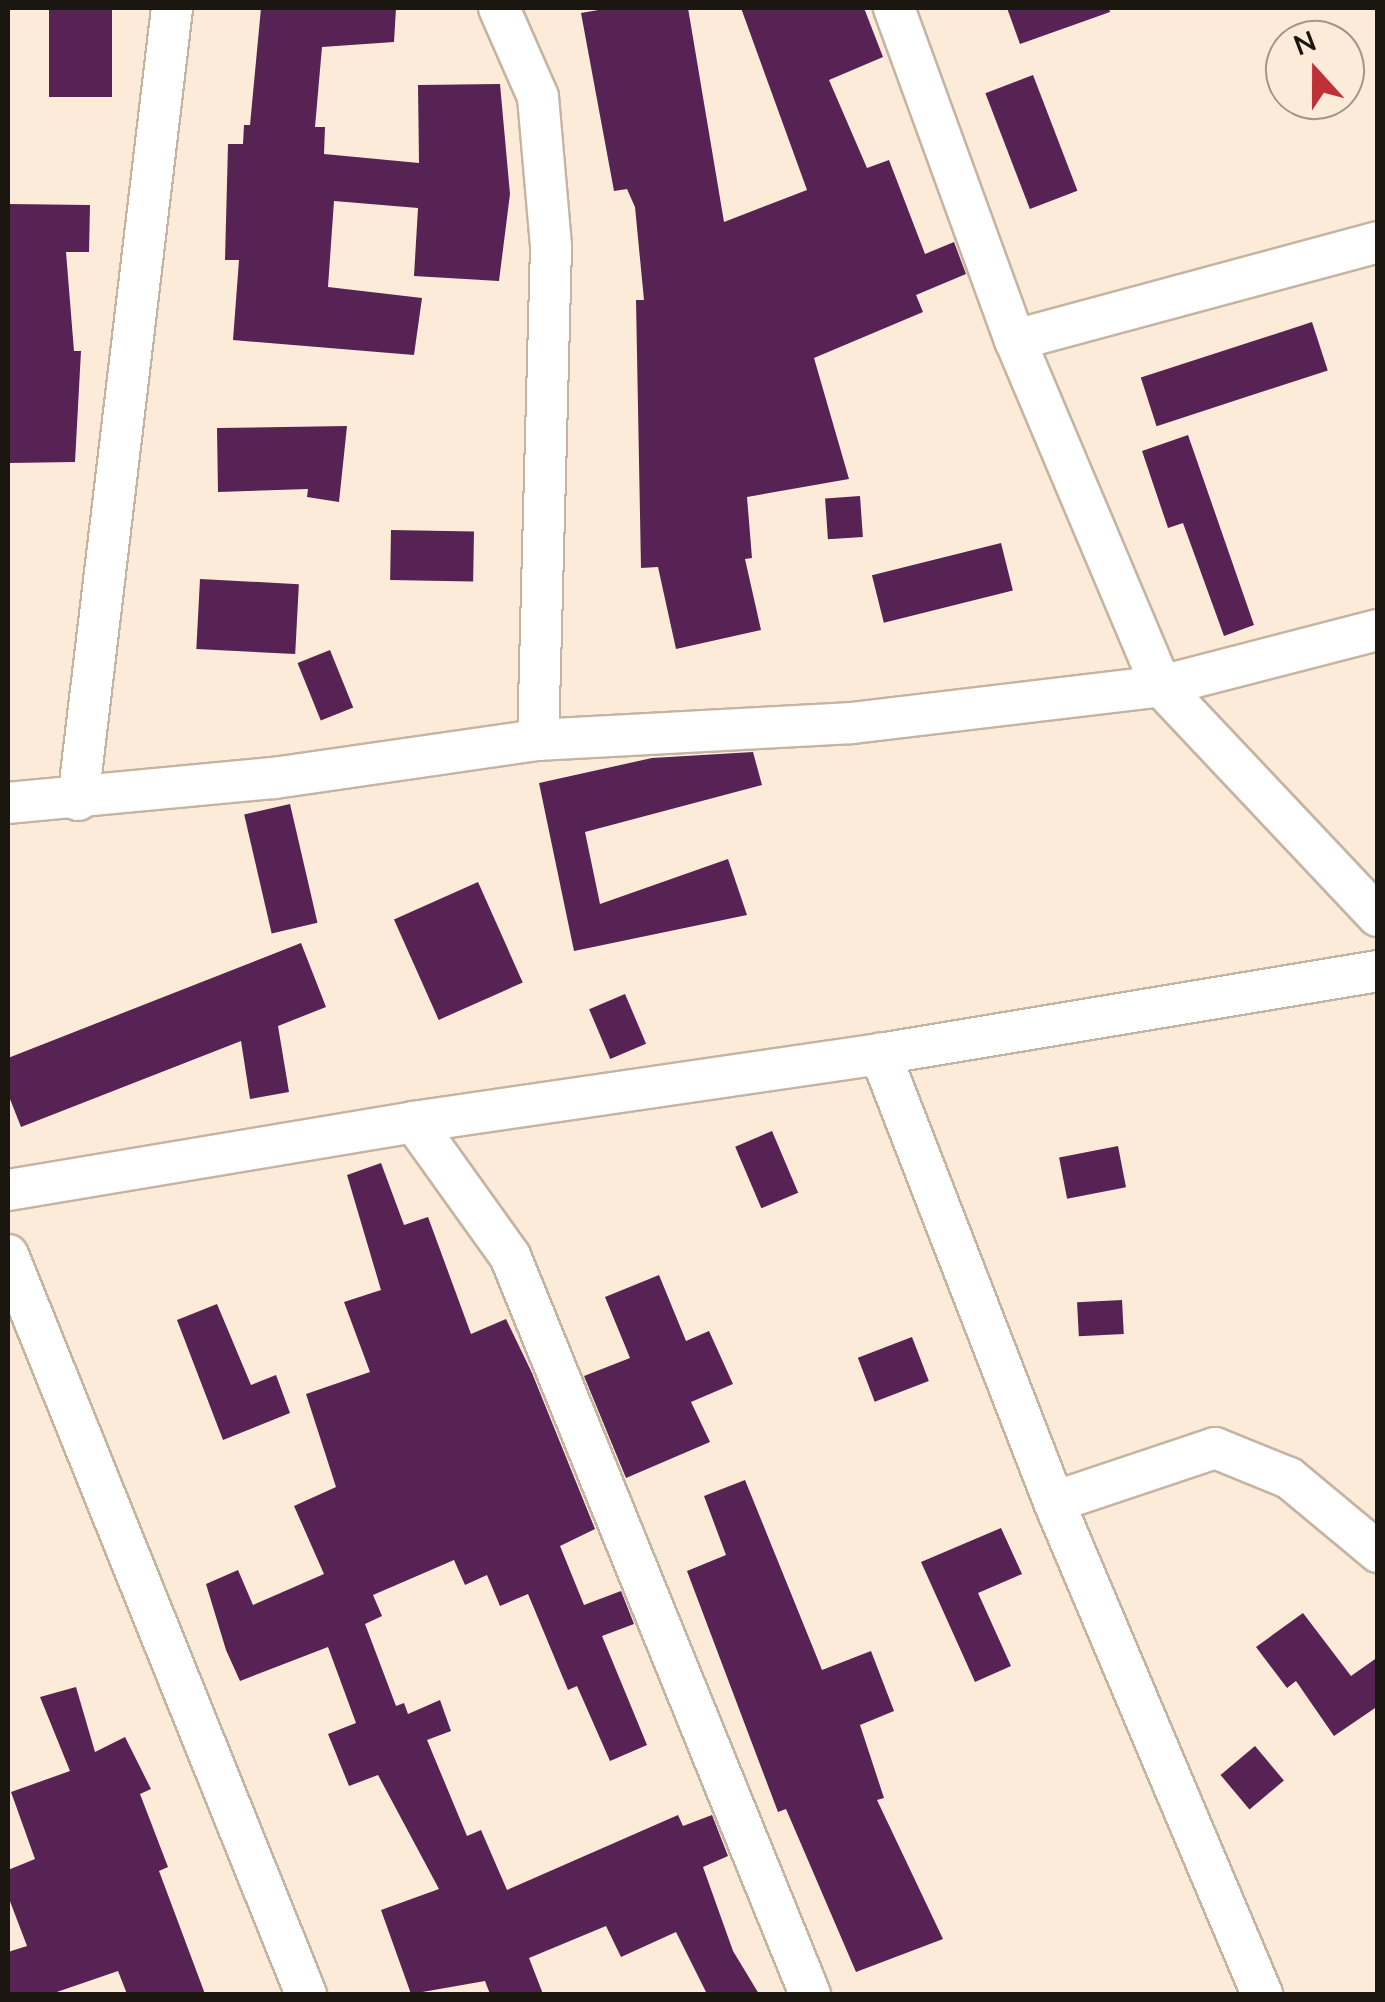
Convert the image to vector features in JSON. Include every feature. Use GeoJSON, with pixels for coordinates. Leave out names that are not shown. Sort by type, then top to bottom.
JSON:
{"type":"FeatureCollection","features":[{"type":"Feature","properties":{"kind":"street"},"geometry":{"type":"LineString","coordinates":[[78,800],[172,8]]}},
{"type":"Feature","properties":{"kind":"street"},"geometry":{"type":"LineString","coordinates":[[498,8],[538,97],[551,246],[538,740]]}},
{"type":"Feature","properties":{"kind":"street"},"geometry":{"type":"LineString","coordinates":[[894,8],[1015,340],[1161,686],[1378,916]]}},
{"type":"Feature","properties":{"kind":"street"},"geometry":{"type":"LineString","coordinates":[[1015,340],[1378,242]]}},
{"type":"Feature","properties":{"kind":"street"},"geometry":{"type":"LineString","coordinates":[[8,803],[78,800],[538,740],[852,723],[1161,686],[1378,630]]}},
{"type":"Feature","properties":{"kind":"street"},"geometry":{"type":"LineString","coordinates":[[8,1190],[414,1122],[880,1054],[1378,970]]}},
{"type":"Feature","properties":{"kind":"street"},"geometry":{"type":"LineString","coordinates":[[880,1054],[1054,1502],[1262,1994]]}},
{"type":"Feature","properties":{"kind":"street"},"geometry":{"type":"LineString","coordinates":[[414,1122],[510,1256],[810,1994]]}},
{"type":"Feature","properties":{"kind":"street"},"geometry":{"type":"LineString","coordinates":[[8,1256],[306,1994]]}},
{"type":"Feature","properties":{"kind":"street"},"geometry":{"type":"LineString","coordinates":[[1054,1502],[1215,1448],[1289,1478],[1378,1552]]}},
{"type":"Feature","properties":{"kind":"building"},"geometry":{"type":"Polygon","coordinates":[[[49,8],[112,8],[112,97],[49,97],[49,8]]]}},
{"type":"Feature","properties":{"kind":"building"},"geometry":{"type":"Polygon","coordinates":[[[261,8],[396,8],[394,42],[322,47],[315,127],[325,127],[324,154],[419,163],[418,85],[500,84],[510,194],[499,281],[414,276],[418,208],[334,201],[328,287],[422,298],[414,355],[233,340],[239,260],[225,260],[228,144],[243,144],[244,125],[250,125],[261,8]]]}},
{"type":"Feature","properties":{"kind":"building"},"geometry":{"type":"Polygon","coordinates":[[[610,8],[688,8],[724,222],[807,190],[741,8],[864,8],[883,57],[829,80],[867,168],[889,160],[925,254],[954,242],[966,274],[916,295],[923,312],[814,358],[849,479],[747,497],[752,558],[745,559],[761,630],[676,649],[658,567],[641,568],[636,300],[644,300],[635,207],[627,189],[614,191],[581,13],[610,8]]]}},
{"type":"Feature","properties":{"kind":"building"},"geometry":{"type":"Polygon","coordinates":[[[1007,8],[1109,8],[1110,12],[1020,44],[1007,8]]]}},
{"type":"Feature","properties":{"kind":"building"},"geometry":{"type":"Polygon","coordinates":[[[1033,75],[1077,191],[1030,209],[985,93],[1033,75]]]}},
{"type":"Feature","properties":{"kind":"building"},"geometry":{"type":"Polygon","coordinates":[[[8,204],[90,205],[89,252],[66,252],[74,351],[81,351],[75,462],[8,463],[8,204]]]}},
{"type":"Feature","properties":{"kind":"building"},"geometry":{"type":"Polygon","coordinates":[[[1312,322],[1328,371],[1157,426],[1141,378],[1312,322]]]}},
{"type":"Feature","properties":{"kind":"building"},"geometry":{"type":"Polygon","coordinates":[[[347,426],[339,502],[307,497],[308,489],[218,492],[217,428],[347,426]]]}},
{"type":"Feature","properties":{"kind":"building"},"geometry":{"type":"Polygon","coordinates":[[[1188,435],[1254,625],[1224,636],[1183,523],[1168,528],[1142,451],[1188,435]]]}},
{"type":"Feature","properties":{"kind":"building"},"geometry":{"type":"Polygon","coordinates":[[[860,496],[863,537],[828,539],[825,498],[860,496]]]}},
{"type":"Feature","properties":{"kind":"building"},"geometry":{"type":"Polygon","coordinates":[[[391,530],[474,531],[473,581],[390,580],[391,530]]]}},
{"type":"Feature","properties":{"kind":"building"},"geometry":{"type":"Polygon","coordinates":[[[1001,543],[1013,591],[884,623],[872,575],[1001,543]]]}},
{"type":"Feature","properties":{"kind":"building"},"geometry":{"type":"Polygon","coordinates":[[[200,579],[299,584],[295,654],[196,649],[200,579]]]}},
{"type":"Feature","properties":{"kind":"building"},"geometry":{"type":"Polygon","coordinates":[[[330,650],[353,707],[321,721],[298,663],[330,650]]]}},
{"type":"Feature","properties":{"kind":"building"},"geometry":{"type":"Polygon","coordinates":[[[753,752],[762,785],[585,832],[600,904],[728,859],[747,915],[574,951],[539,783],[652,758],[753,752]]]}},
{"type":"Feature","properties":{"kind":"building"},"geometry":{"type":"Polygon","coordinates":[[[290,804],[317,923],[272,933],[244,815],[290,804]]]}},
{"type":"Feature","properties":{"kind":"building"},"geometry":{"type":"Polygon","coordinates":[[[478,882],[523,982],[439,1020],[394,919],[478,882]]]}},
{"type":"Feature","properties":{"kind":"building"},"geometry":{"type":"Polygon","coordinates":[[[301,943],[326,1007],[278,1026],[289,1092],[250,1099],[241,1041],[21,1127],[8,1094],[8,1058],[301,943]]]}},
{"type":"Feature","properties":{"kind":"building"},"geometry":{"type":"Polygon","coordinates":[[[625,994],[646,1044],[610,1059],[589,1009],[625,994]]]}},
{"type":"Feature","properties":{"kind":"building"},"geometry":{"type":"Polygon","coordinates":[[[772,1131],[798,1193],[761,1208],[735,1147],[772,1131]]]}},
{"type":"Feature","properties":{"kind":"building"},"geometry":{"type":"Polygon","coordinates":[[[1118,1146],[1126,1187],[1067,1199],[1059,1157],[1118,1146]]]}},
{"type":"Feature","properties":{"kind":"building"},"geometry":{"type":"Polygon","coordinates":[[[381,1163],[404,1225],[428,1217],[471,1334],[506,1319],[532,1373],[595,1529],[560,1546],[584,1605],[621,1591],[634,1624],[602,1636],[647,1745],[610,1761],[577,1686],[568,1690],[528,1594],[500,1606],[487,1575],[465,1585],[454,1560],[373,1595],[382,1616],[365,1624],[396,1706],[404,1703],[408,1714],[440,1700],[451,1731],[427,1740],[467,1836],[481,1830],[507,1890],[678,1815],[683,1826],[712,1815],[728,1856],[703,1867],[733,1951],[759,1994],[707,1994],[676,1932],[621,1957],[606,1926],[529,1958],[543,1994],[490,1994],[485,1981],[411,1994],[381,1910],[439,1889],[378,1775],[349,1786],[328,1734],[356,1723],[328,1647],[240,1681],[206,1584],[238,1570],[253,1605],[324,1574],[294,1506],[336,1487],[306,1394],[370,1372],[344,1302],[381,1290],[347,1175],[381,1163]]]}},
{"type":"Feature","properties":{"kind":"building"},"geometry":{"type":"Polygon","coordinates":[[[659,1275],[686,1341],[709,1331],[733,1384],[691,1402],[710,1442],[626,1478],[584,1376],[630,1358],[605,1297],[659,1275]]]}},
{"type":"Feature","properties":{"kind":"building"},"geometry":{"type":"Polygon","coordinates":[[[1122,1300],[1124,1334],[1079,1336],[1077,1302],[1122,1300]]]}},
{"type":"Feature","properties":{"kind":"building"},"geometry":{"type":"Polygon","coordinates":[[[217,1304],[251,1385],[276,1375],[290,1413],[223,1440],[177,1320],[217,1304]]]}},
{"type":"Feature","properties":{"kind":"building"},"geometry":{"type":"Polygon","coordinates":[[[912,1337],[929,1381],[875,1402],[858,1358],[912,1337]]]}},
{"type":"Feature","properties":{"kind":"building"},"geometry":{"type":"Polygon","coordinates":[[[745,1480],[822,1670],[871,1651],[894,1711],[860,1725],[884,1798],[877,1800],[943,1939],[856,1972],[786,1809],[778,1812],[687,1571],[726,1555],[704,1496],[745,1480]]]}},
{"type":"Feature","properties":{"kind":"building"},"geometry":{"type":"Polygon","coordinates":[[[1001,1528],[1022,1574],[978,1593],[1011,1666],[975,1682],[921,1562],[1001,1528]]]}},
{"type":"Feature","properties":{"kind":"building"},"geometry":{"type":"Polygon","coordinates":[[[1303,1613],[1351,1676],[1378,1657],[1378,1706],[1334,1736],[1296,1681],[1287,1688],[1256,1647],[1303,1613]]]}},
{"type":"Feature","properties":{"kind":"building"},"geometry":{"type":"Polygon","coordinates":[[[76,1687],[95,1752],[125,1737],[151,1789],[140,1794],[168,1867],[159,1871],[205,1994],[127,1994],[118,1971],[51,1994],[8,1994],[8,1952],[27,1946],[8,1896],[8,1870],[35,1859],[11,1792],[70,1771],[40,1697],[76,1687]]]}},
{"type":"Feature","properties":{"kind":"building"},"geometry":{"type":"Polygon","coordinates":[[[1255,1746],[1284,1780],[1249,1809],[1221,1775],[1255,1746]]]}}]}
